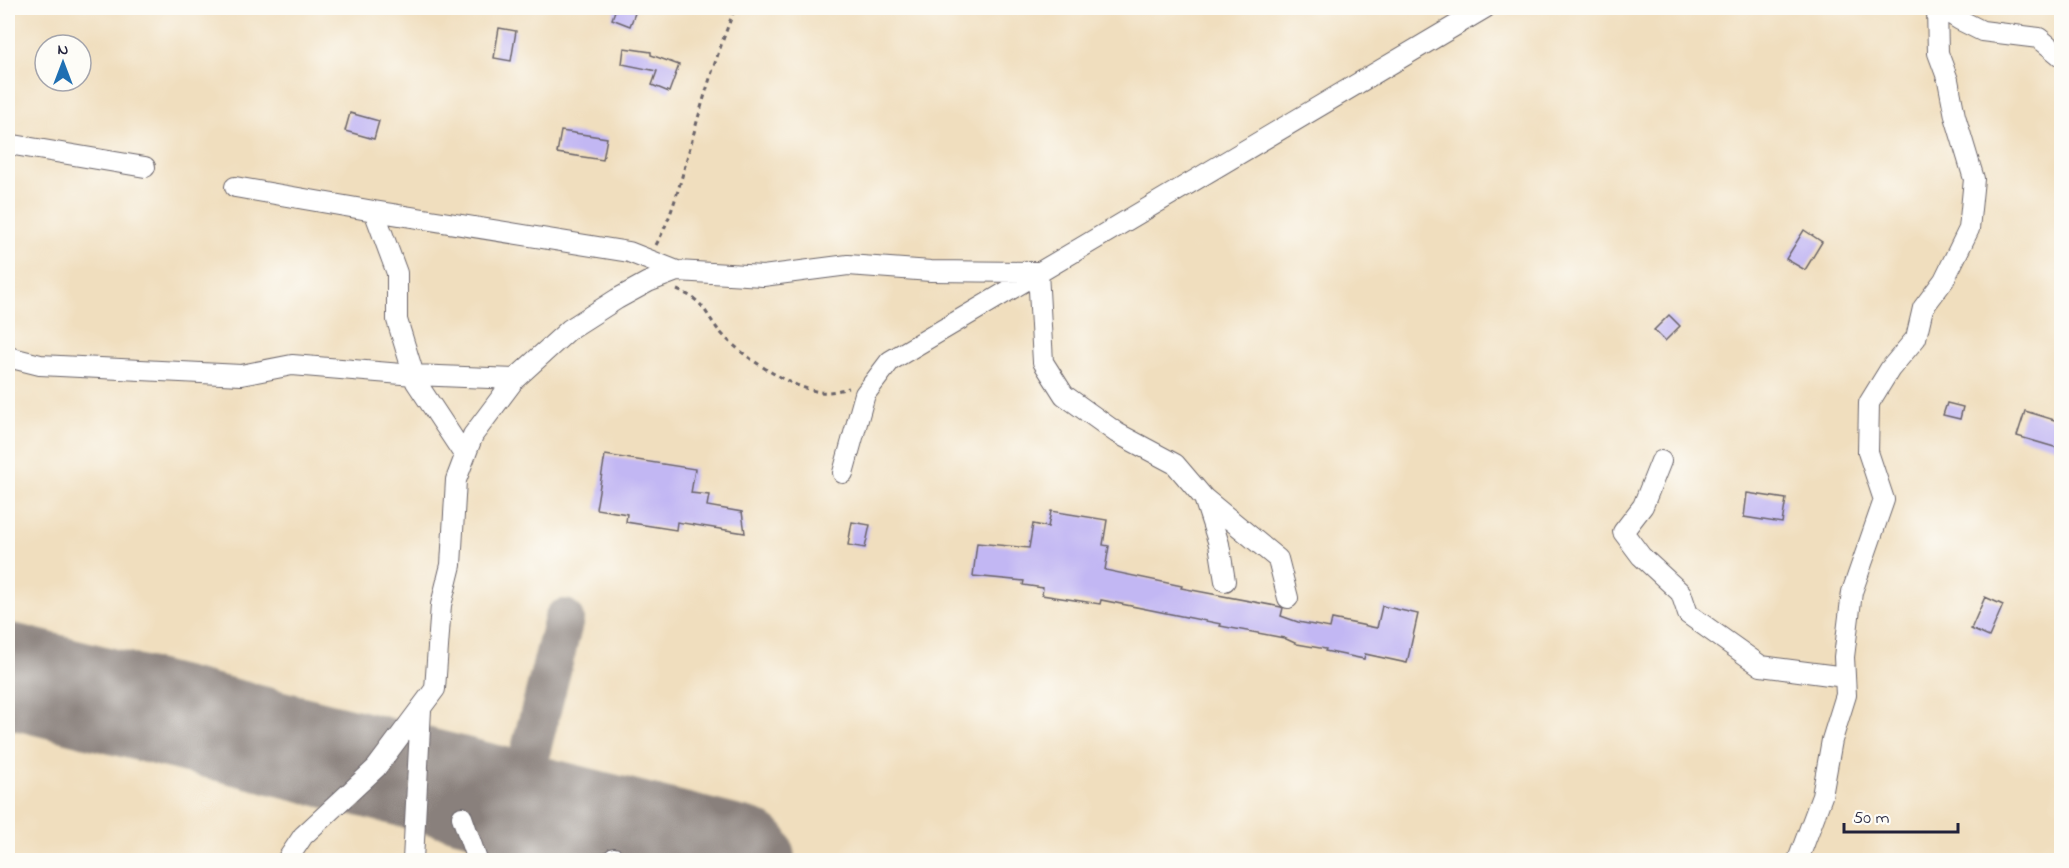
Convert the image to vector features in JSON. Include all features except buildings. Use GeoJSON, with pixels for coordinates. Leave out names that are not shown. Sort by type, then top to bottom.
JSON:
{"type":"FeatureCollection","features":[{"type":"Feature","properties":{"kind":"street"},"geometry":{"type":"LineString","coordinates":[[843,473],[865,394],[890,361],[1485,8]]}},
{"type":"Feature","properties":{"kind":"street"},"geometry":{"type":"LineString","coordinates":[[1798,861],[1822,796],[1832,741],[1846,695],[1844,657],[1852,592],[1884,500],[1869,452],[1869,403],[1890,369],[1916,338],[1923,308],[1944,280],[1969,229],[1974,179],[1955,116],[1948,80],[1938,53],[1939,8],[1982,31],[2039,38],[2061,57]]}},
{"type":"Feature","properties":{"kind":"street"},"geometry":{"type":"LineString","coordinates":[[8,144],[145,166]]}},
{"type":"Feature","properties":{"kind":"street"},"geometry":{"type":"LineString","coordinates":[[235,187],[630,252],[648,258],[676,280]]}},
{"type":"Feature","properties":{"kind":"street"},"geometry":{"type":"LineString","coordinates":[[374,211],[397,273],[397,320],[416,382],[465,456]]}},
{"type":"Feature","properties":{"kind":"street"},"geometry":{"type":"LineString","coordinates":[[287,861],[303,836],[376,768],[435,688],[441,605],[451,565],[456,480],[465,456],[473,435],[515,379],[570,329],[617,298],[648,282],[763,276],[848,265],[931,271],[1038,272]]}},
{"type":"Feature","properties":{"kind":"street"},"geometry":{"type":"LineString","coordinates":[[1038,272],[1043,362],[1064,394],[1117,433],[1175,464],[1204,498],[1278,559],[1288,598]]}},
{"type":"Feature","properties":{"kind":"street"},"geometry":{"type":"LineString","coordinates":[[8,357],[40,365],[241,375],[292,365],[414,375],[515,379]]}},
{"type":"Feature","properties":{"kind":"street"},"geometry":{"type":"LineString","coordinates":[[1661,461],[1643,506],[1623,532],[1641,556],[1681,593],[1688,614],[1761,666],[1845,677]]}},
{"type":"Feature","properties":{"kind":"street"},"geometry":{"type":"LineString","coordinates":[[1204,498],[1219,544],[1225,581]]}},
{"type":"Feature","properties":{"kind":"street"},"geometry":{"type":"LineString","coordinates":[[413,861],[420,709]]}},
{"type":"Feature","properties":{"kind":"street"},"geometry":{"type":"LineString","coordinates":[[462,817],[477,861]]}},
{"type":"Feature","properties":{"kind":"path"},"geometry":{"type":"LineString","coordinates":[[648,258],[665,230],[717,52],[735,8]]}},
{"type":"Feature","properties":{"kind":"path"},"geometry":{"type":"LineString","coordinates":[[676,280],[707,311],[717,327],[746,356],[801,387],[832,392],[851,387]]}},
{"type":"Feature","properties":{"kind":"taxiway"},"geometry":{"type":"LineString","coordinates":[[517,804],[564,619]]}},
{"type":"Feature","properties":{"kind":"runway"},"geometry":{"type":"LineString","coordinates":[[8,675],[743,860]]}}]}
